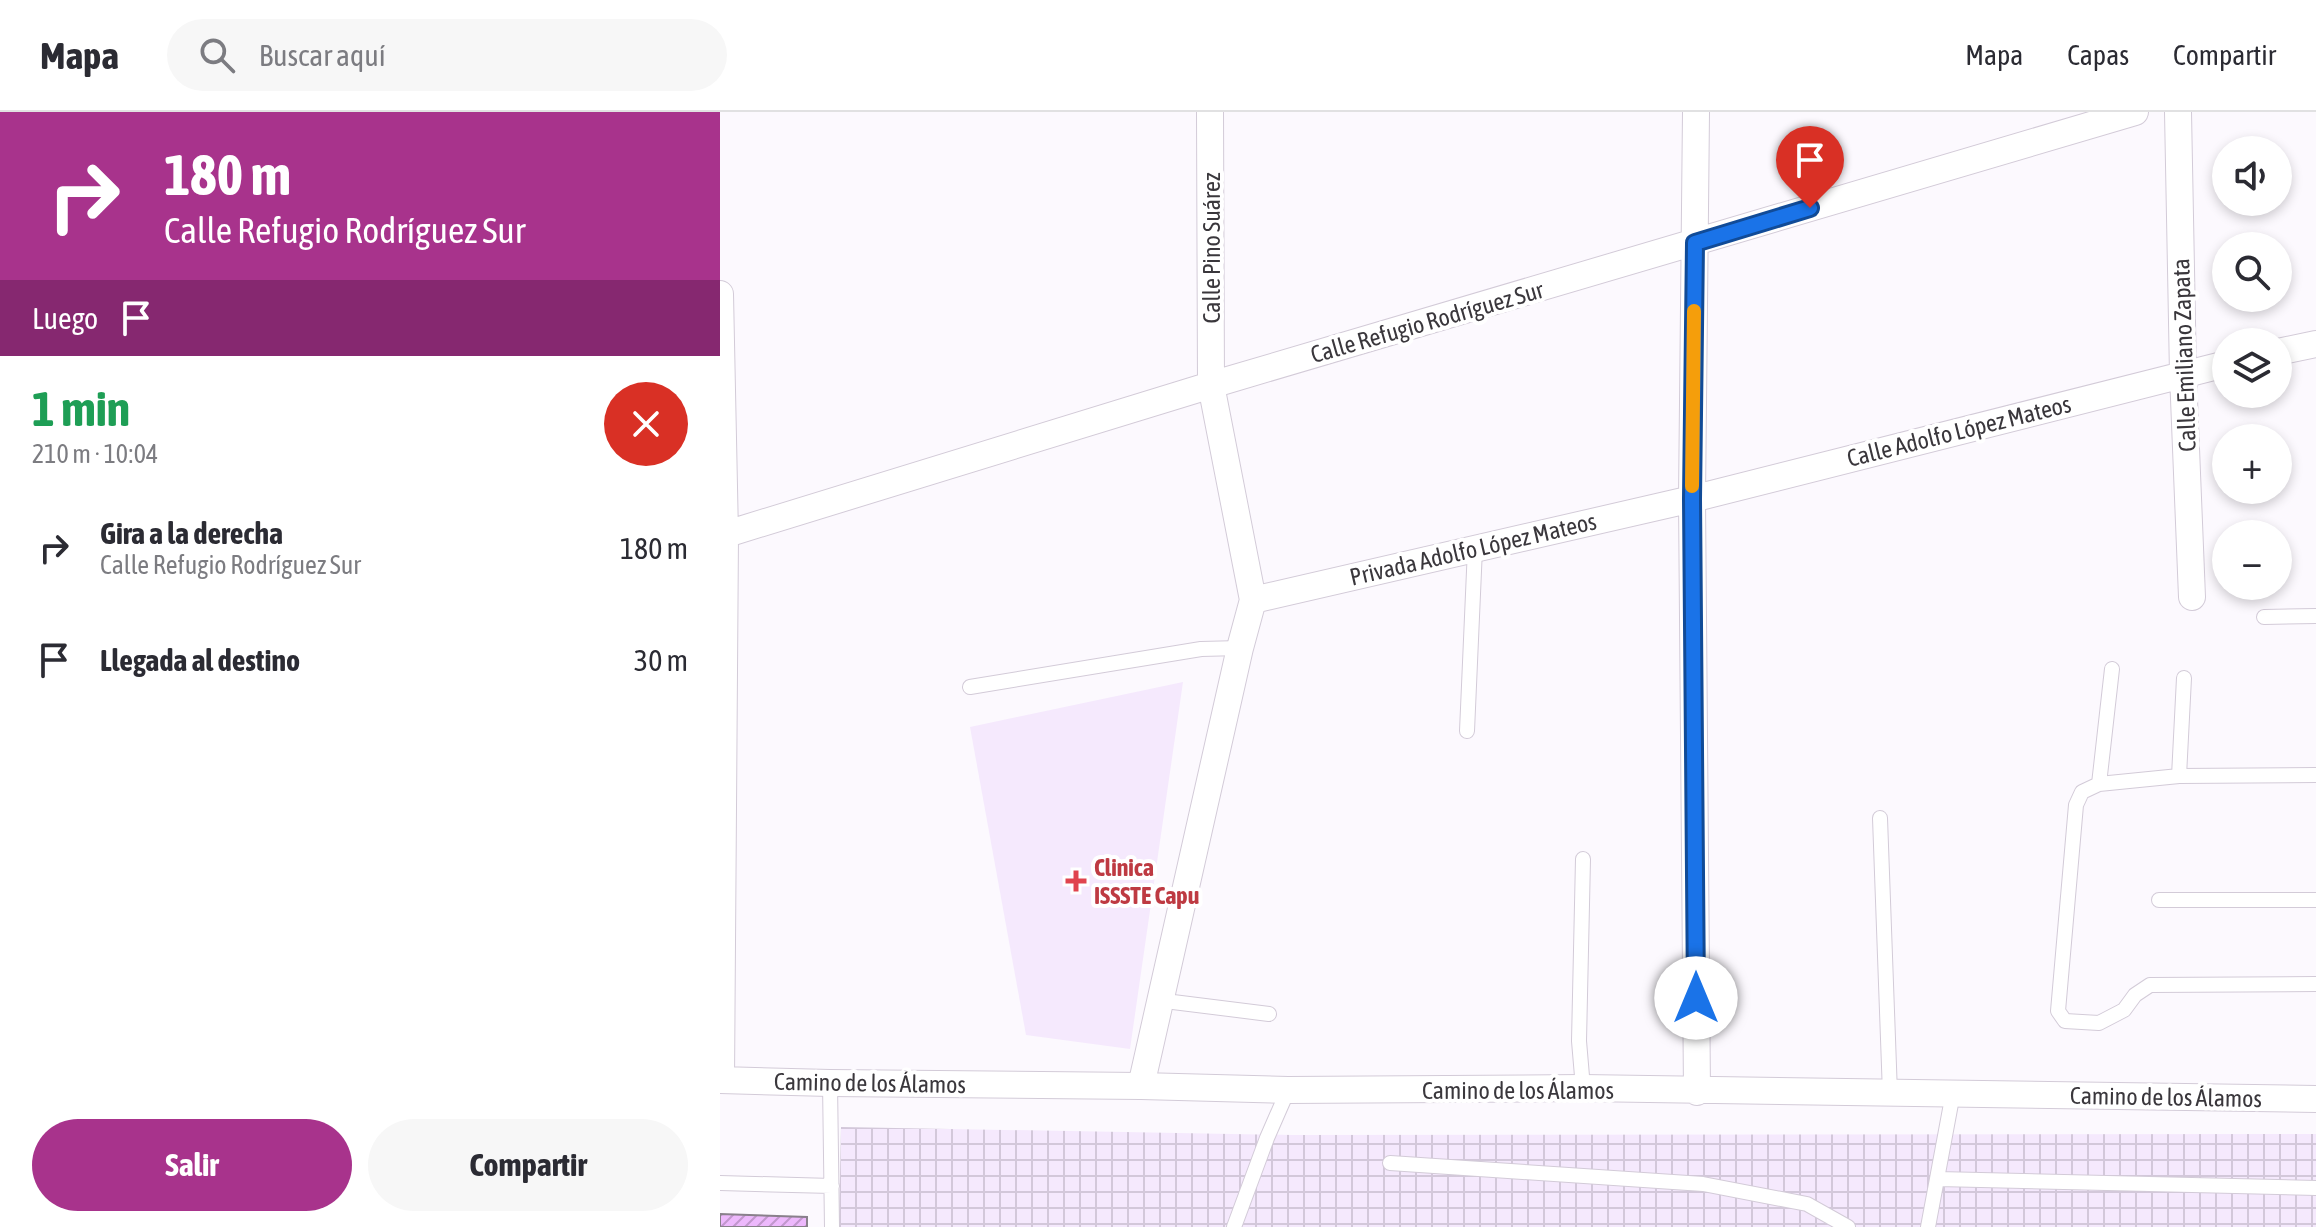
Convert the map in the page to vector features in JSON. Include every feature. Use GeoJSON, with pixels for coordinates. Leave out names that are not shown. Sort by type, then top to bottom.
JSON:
{"type":"FeatureCollection","features":[{"type":"Feature","properties":{"kind":"street","name":"Calle Pino Suárez"},"geometry":{"type":"LineString","coordinates":[[1210,112],[1211,385],[1253,600]]}},
{"type":"Feature","properties":{"kind":"street"},"geometry":{"type":"LineString","coordinates":[[1696,112],[1692,499],[1697,1092]]}},
{"type":"Feature","properties":{"kind":"street","name":"Calle Refugio Rodríguez Sur"},"geometry":{"type":"LineString","coordinates":[[722,535],[1211,385],[2135,112]]}},
{"type":"Feature","properties":{"kind":"street","name":"Calle Emiliano Zapata"},"geometry":{"type":"LineString","coordinates":[[2178,112],[2183,374],[2192,597]]}},
{"type":"Feature","properties":{"kind":"street"},"geometry":{"type":"LineString","coordinates":[[720,294],[720,1080]]}},
{"type":"Feature","properties":{"kind":"street"},"geometry":{"type":"LineString","coordinates":[[2292,349],[2316,344]]}},
{"type":"Feature","properties":{"kind":"street","name":"Calle Adolfo López Mateos"},"geometry":{"type":"LineString","coordinates":[[1692,499],[2212,367]]}},
{"type":"Feature","properties":{"kind":"street","name":"Privada Adolfo López Mateos"},"geometry":{"type":"LineString","coordinates":[[1253,600],[1692,499]]}},
{"type":"Feature","properties":{"kind":"street"},"geometry":{"type":"LineString","coordinates":[[1141,1086],[1253,600]]}},
{"type":"Feature","properties":{"kind":"street","name":"Camino de los Álamos"},"geometry":{"type":"LineString","coordinates":[[720,1080],[1288,1090],[1583,1088],[2316,1099]]}},
{"type":"Feature","properties":{"kind":"lane"},"geometry":{"type":"LineString","coordinates":[[1467,731],[1475,548]]}},
{"type":"Feature","properties":{"kind":"lane"},"geometry":{"type":"LineString","coordinates":[[2264,617],[2316,616]]}},
{"type":"Feature","properties":{"kind":"lane"},"geometry":{"type":"LineString","coordinates":[[970,687],[1201,649],[1240,648]]}},
{"type":"Feature","properties":{"kind":"lane"},"geometry":{"type":"LineString","coordinates":[[2099,784],[2112,669]]}},
{"type":"Feature","properties":{"kind":"lane"},"geometry":{"type":"LineString","coordinates":[[2179,776],[2184,678]]}},
{"type":"Feature","properties":{"kind":"lane"},"geometry":{"type":"LineString","coordinates":[[2316,775],[2179,776],[2099,784],[2082,792],[2076,805],[2058,1011],[2065,1021],[2099,1023],[2124,1010],[2135,995],[2150,985],[2316,984]]}},
{"type":"Feature","properties":{"kind":"lane"},"geometry":{"type":"LineString","coordinates":[[1880,818],[1890,1094]]}},
{"type":"Feature","properties":{"kind":"lane"},"geometry":{"type":"LineString","coordinates":[[1583,859],[1579,1041],[1583,1088]]}},
{"type":"Feature","properties":{"kind":"lane"},"geometry":{"type":"LineString","coordinates":[[2159,900],[2316,900]]}},
{"type":"Feature","properties":{"kind":"lane"},"geometry":{"type":"LineString","coordinates":[[1161,997],[1173,1002],[1269,1014]]}},
{"type":"Feature","properties":{"kind":"lane"},"geometry":{"type":"LineString","coordinates":[[830,1083],[832,1227]]}},
{"type":"Feature","properties":{"kind":"lane"},"geometry":{"type":"LineString","coordinates":[[1234,1227],[1288,1090]]}},
{"type":"Feature","properties":{"kind":"lane"},"geometry":{"type":"LineString","coordinates":[[1928,1227],[1953,1093]]}},
{"type":"Feature","properties":{"kind":"lane"},"geometry":{"type":"LineString","coordinates":[[1390,1163],[1703,1184],[1807,1204],[1848,1227]]}},
{"type":"Feature","properties":{"kind":"lane"},"geometry":{"type":"LineString","coordinates":[[1938,1179],[2316,1188]]}},
{"type":"Feature","properties":{"kind":"lane"},"geometry":{"type":"LineString","coordinates":[[720,1183],[832,1186]]}},
{"type":"Feature","properties":{"kind":"shaded area","name":"Clinica ISSSTE Capu"},"geometry":{"type":"Polygon","coordinates":[[[1183,682],[1130,1049],[1026,1035],[970,727],[1183,682]]]}},
{"type":"Feature","properties":{"kind":"shaded area"},"geometry":{"type":"Polygon","coordinates":[[[841,1127],[1292,1135],[2316,1134],[2316,1227],[839,1227],[841,1127]]]}},
{"type":"Feature","properties":{"kind":"building"},"geometry":{"type":"Polygon","coordinates":[[[720,1214],[807,1217],[807,1227],[720,1227],[720,1214]]]}},
{"type":"Feature","properties":{"kind":"slow traffic"},"geometry":{"type":"LineString","coordinates":[[1692,486],[1694,311]]}},
{"type":"Feature","properties":{"kind":"place","name":"Clinica ISSSTE Capu"},"geometry":{"type":"Point","coordinates":[1076,881]}},
{"type":"Feature","properties":{"kind":"route"},"geometry":{"type":"LineString","coordinates":[[1696,998],[1692,499],[1695,243],[1810,208]]}}]}
